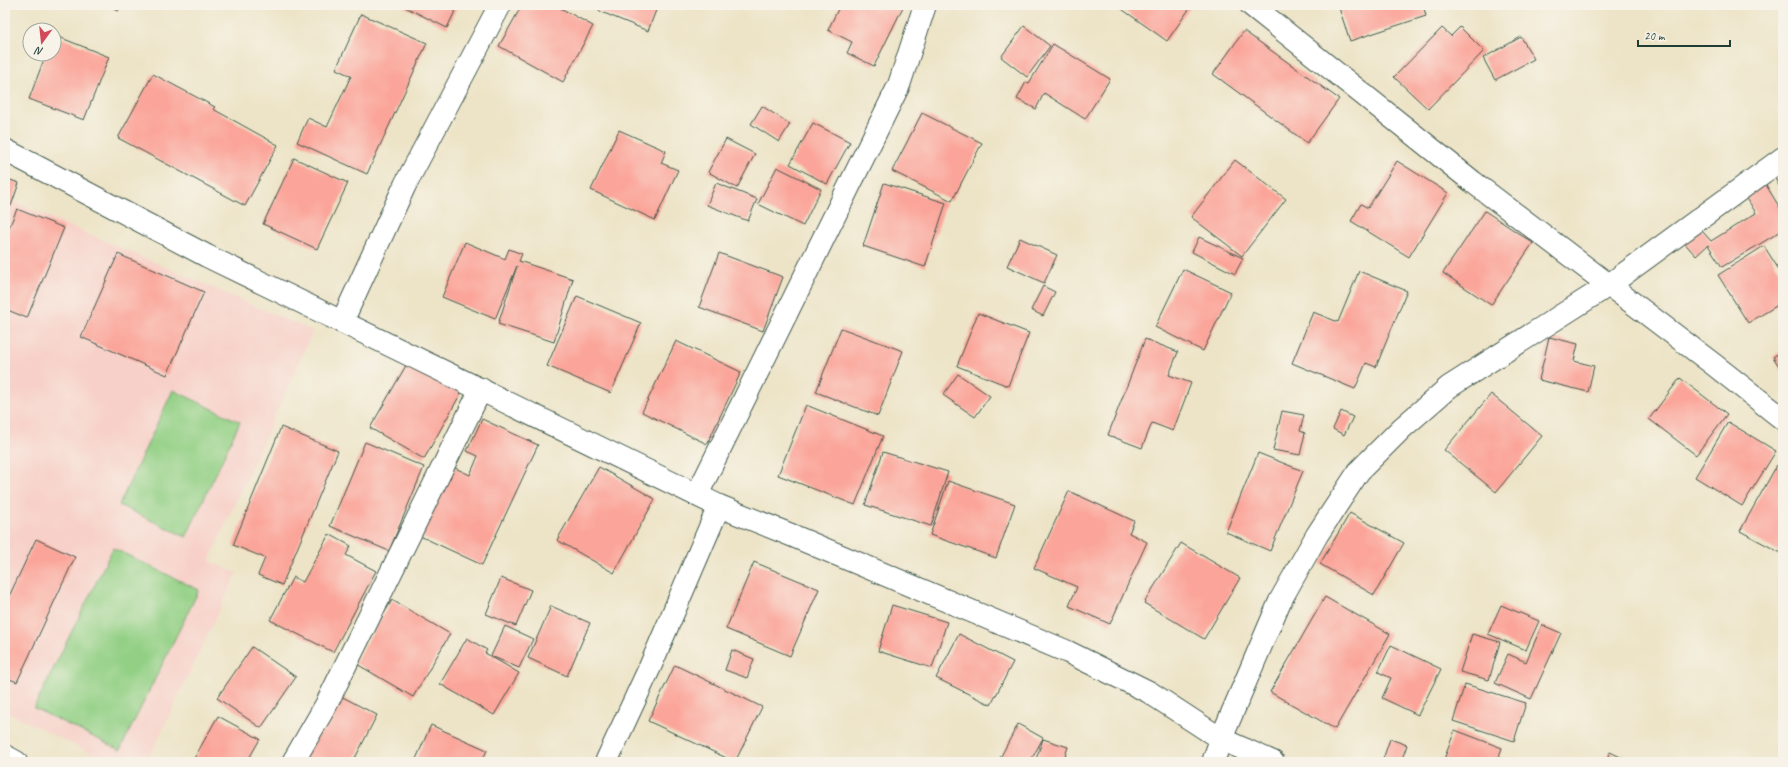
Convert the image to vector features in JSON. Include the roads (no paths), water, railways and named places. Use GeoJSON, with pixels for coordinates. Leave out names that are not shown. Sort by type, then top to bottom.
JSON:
{"type":"FeatureCollection","features":[{"type":"Feature","properties":{"kind":"street"},"geometry":{"type":"LineString","coordinates":[[342,322],[405,185],[500,5]]}},
{"type":"Feature","properties":{"kind":"street"},"geometry":{"type":"LineString","coordinates":[[697,495],[899,85],[925,5]]}},
{"type":"Feature","properties":{"kind":"street"},"geometry":{"type":"LineString","coordinates":[[1251,5],[1473,182],[1783,419]]}},
{"type":"Feature","properties":{"kind":"street"},"geometry":{"type":"LineString","coordinates":[[5,150],[207,256],[719,506],[1068,652],[1149,692],[1221,739],[1273,762]]}},
{"type":"Feature","properties":{"kind":"street"},"geometry":{"type":"LineString","coordinates":[[1213,762],[1221,739],[1280,601],[1317,535],[1359,470],[1402,428],[1449,388],[1609,285],[1783,158]]}},
{"type":"Feature","properties":{"kind":"street"},"geometry":{"type":"LineString","coordinates":[[293,762],[326,705],[481,389]]}},
{"type":"Feature","properties":{"kind":"street"},"geometry":{"type":"LineString","coordinates":[[606,762],[650,667],[719,506]]}},
{"type":"Feature","properties":{"kind":"street"},"geometry":{"type":"LineString","coordinates":[[5,756],[16,762]]}}]}
